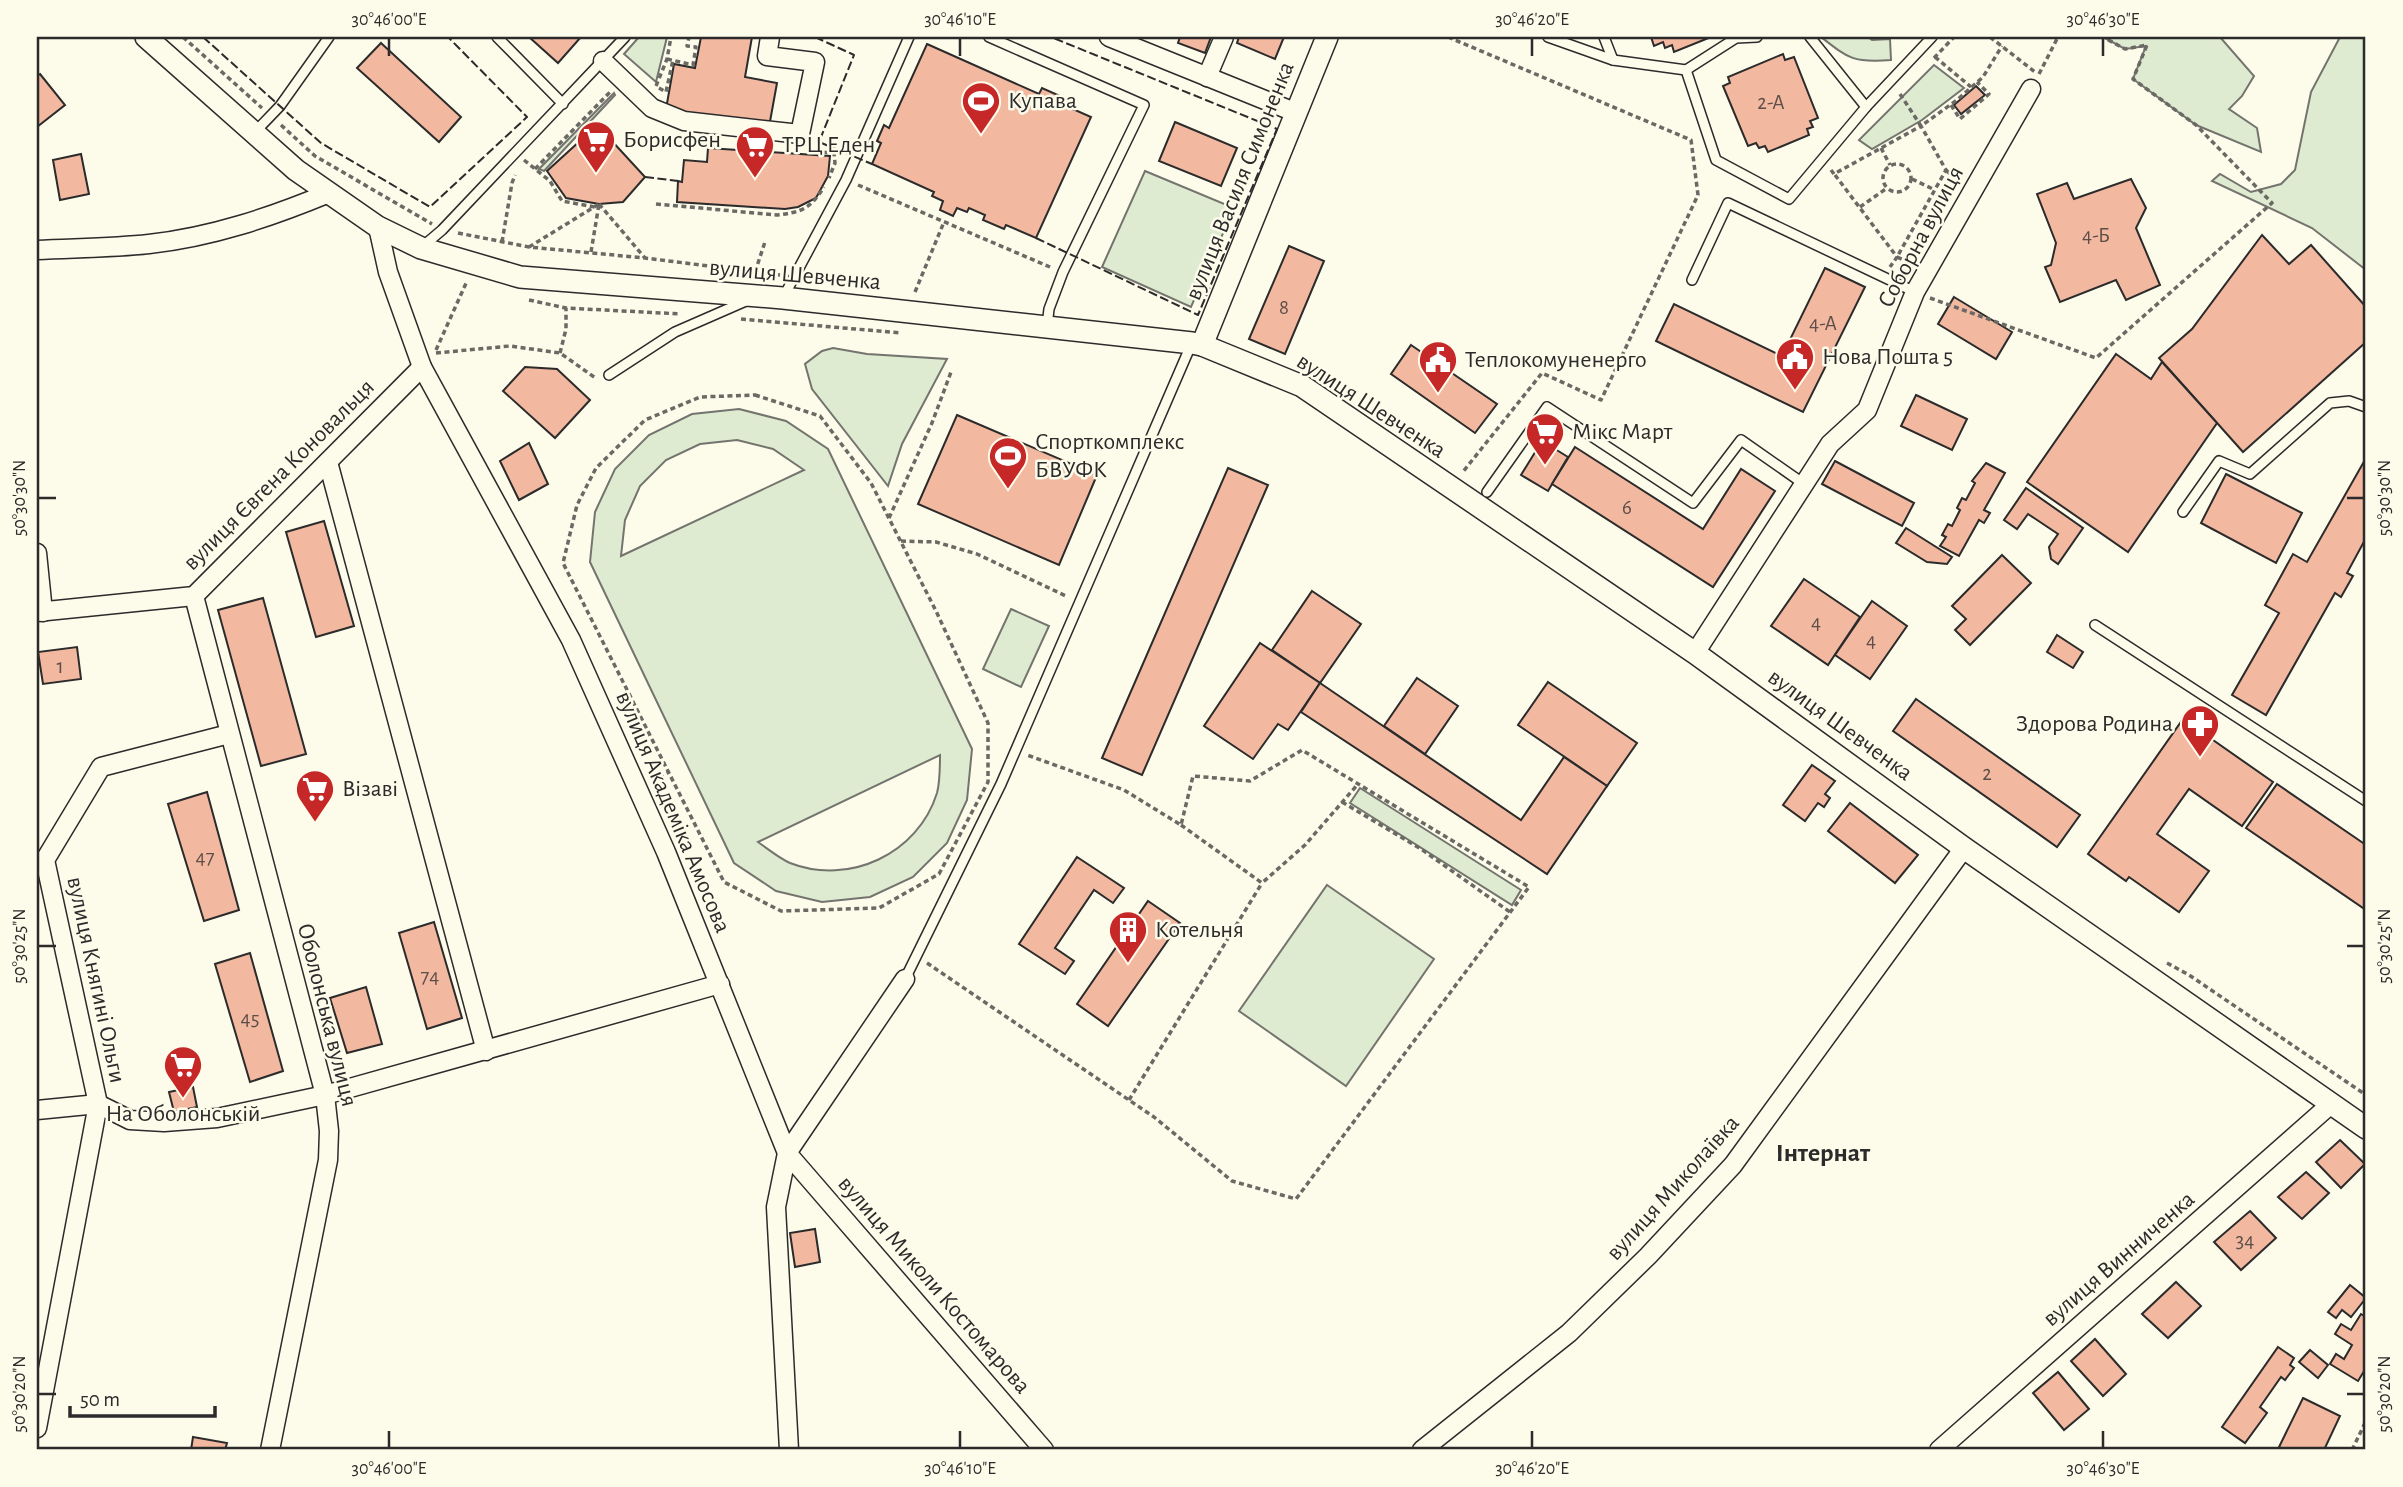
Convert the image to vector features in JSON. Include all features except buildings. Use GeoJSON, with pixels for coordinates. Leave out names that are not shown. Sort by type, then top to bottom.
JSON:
{"type":"FeatureCollection","features":[{"type":"Feature","properties":{"kind":"street","name":"вулиця Шевченка"},"geometry":{"type":"LineString","coordinates":[[146,37],[296,170],[378,227],[421,248],[520,277],[783,298],[1197,344],[1302,386],[1519,536],[1695,653],[1965,848],[2366,1128]]}},
{"type":"Feature","properties":{"kind":"street"},"geometry":{"type":"LineString","coordinates":[[603,61],[652,108],[684,121],[800,134],[815,62],[767,56],[770,37]]}},
{"type":"Feature","properties":{"kind":"street"},"geometry":{"type":"LineString","coordinates":[[1110,37],[1297,113]]}},
{"type":"Feature","properties":{"kind":"street"},"geometry":{"type":"LineString","coordinates":[[1208,77],[1224,37]]}},
{"type":"Feature","properties":{"kind":"street","name":"вулиця Василя Симоненка"},"geometry":{"type":"LineString","coordinates":[[1197,344],[1327,37]]}},
{"type":"Feature","properties":{"kind":"street","name":"Соборна вулиця"},"geometry":{"type":"LineString","coordinates":[[1695,653],[1830,444],[1867,410],[1915,292],[2035,82]]}},
{"type":"Feature","properties":{"kind":"street"},"geometry":{"type":"LineString","coordinates":[[37,250],[149,244],[206,234],[277,215],[329,193]]}},
{"type":"Feature","properties":{"kind":"street","name":"вулиця Академіка Амосова"},"geometry":{"type":"LineString","coordinates":[[378,227],[388,272],[428,360],[571,640],[666,852],[787,1153]]}},
{"type":"Feature","properties":{"kind":"street","name":"вулиця Євгена Коновальця"},"geometry":{"type":"LineString","coordinates":[[40,612],[194,596],[428,360]]}},
{"type":"Feature","properties":{"kind":"street"},"geometry":{"type":"LineString","coordinates":[[328,461],[486,1051]]}},
{"type":"Feature","properties":{"kind":"street"},"geometry":{"type":"LineString","coordinates":[[37,553],[40,612]]}},
{"type":"Feature","properties":{"kind":"street","name":"Оболонська вулиця"},"geometry":{"type":"LineString","coordinates":[[194,596],[325,1095],[328,1160],[270,1450]]}},
{"type":"Feature","properties":{"kind":"street","name":"вулиця Княгині Ольги"},"geometry":{"type":"LineString","coordinates":[[37,1429],[45,1340],[98,1104],[41,860],[101,768],[229,734]]}},
{"type":"Feature","properties":{"kind":"street","name":"вулиця Миколаївка"},"geometry":{"type":"LineString","coordinates":[[1422,1450],[1569,1333],[1648,1256],[1733,1165],[1965,848]]}},
{"type":"Feature","properties":{"kind":"street"},"geometry":{"type":"LineString","coordinates":[[789,1450],[776,1207],[787,1153],[905,979]]}},
{"type":"Feature","properties":{"kind":"street"},"geometry":{"type":"LineString","coordinates":[[37,1110],[98,1104],[130,1121],[164,1122],[217,1118],[325,1095],[720,984]]}},
{"type":"Feature","properties":{"kind":"street","name":"вулиця Винниченка"},"geometry":{"type":"LineString","coordinates":[[1939,1450],[2331,1104]]}},
{"type":"Feature","properties":{"kind":"street","name":"вулиця Миколи Костомарова"},"geometry":{"type":"LineString","coordinates":[[787,1153],[1044,1450]]}},
{"type":"Feature","properties":{"kind":"lane"},"geometry":{"type":"LineString","coordinates":[[254,133],[271,115],[329,37]]}},
{"type":"Feature","properties":{"kind":"lane"},"geometry":{"type":"LineString","coordinates":[[497,37],[563,104]]}},
{"type":"Feature","properties":{"kind":"lane"},"geometry":{"type":"LineString","coordinates":[[421,248],[442,230],[625,37]]}},
{"type":"Feature","properties":{"kind":"lane"},"geometry":{"type":"LineString","coordinates":[[783,298],[846,180],[909,37]]}},
{"type":"Feature","properties":{"kind":"lane"},"geometry":{"type":"LineString","coordinates":[[989,37],[1144,105],[1063,272],[1049,309],[1046,326]]}},
{"type":"Feature","properties":{"kind":"lane"},"geometry":{"type":"LineString","coordinates":[[1548,37],[1613,60],[1686,70],[1736,37],[1757,37]]}},
{"type":"Feature","properties":{"kind":"lane"},"geometry":{"type":"LineString","coordinates":[[1604,37],[1613,60]]}},
{"type":"Feature","properties":{"kind":"lane"},"geometry":{"type":"LineString","coordinates":[[1810,37],[1866,107]]}},
{"type":"Feature","properties":{"kind":"lane"},"geometry":{"type":"LineString","coordinates":[[1686,70],[1716,160],[1789,199],[1866,107],[1932,37]]}},
{"type":"Feature","properties":{"kind":"lane"},"geometry":{"type":"LineString","coordinates":[[1692,280],[1728,203],[1915,292]]}},
{"type":"Feature","properties":{"kind":"lane"},"geometry":{"type":"LineString","coordinates":[[609,375],[675,332],[755,297]]}},
{"type":"Feature","properties":{"kind":"lane"},"geometry":{"type":"LineString","coordinates":[[905,979],[1016,751],[1079,603],[1197,344]]}},
{"type":"Feature","properties":{"kind":"lane"},"geometry":{"type":"LineString","coordinates":[[2183,512],[2219,461],[2250,474],[2330,403],[2349,401],[2366,407]]}},
{"type":"Feature","properties":{"kind":"lane"},"geometry":{"type":"LineString","coordinates":[[1488,492],[1547,407],[1693,503],[1741,440],[1804,484]]}},
{"type":"Feature","properties":{"kind":"lane"},"geometry":{"type":"LineString","coordinates":[[2095,625],[2366,801]]}},
{"type":"Feature","properties":{"kind":"path"},"geometry":{"type":"LineString","coordinates":[[183,37],[315,156],[442,230],[528,247],[645,258],[794,277]]}},
{"type":"Feature","properties":{"kind":"path"},"geometry":{"type":"LineString","coordinates":[[657,87],[671,37]]}},
{"type":"Feature","properties":{"kind":"path"},"geometry":{"type":"LineString","coordinates":[[667,59],[693,65],[696,47],[687,46],[689,37]]}},
{"type":"Feature","properties":{"kind":"path"},"geometry":{"type":"LineString","coordinates":[[1448,37],[1691,140],[1698,195],[1601,400],[1542,373],[1461,474],[1488,492]]}},
{"type":"Feature","properties":{"kind":"path"},"geometry":{"type":"LineString","coordinates":[[1926,66],[1954,37]]}},
{"type":"Feature","properties":{"kind":"path"},"geometry":{"type":"LineString","coordinates":[[1990,37],[2002,46],[2035,82],[2058,37]]}},
{"type":"Feature","properties":{"kind":"path"},"geometry":{"type":"LineString","coordinates":[[1915,292],[2096,358],[2272,203],[2196,125],[2133,79],[2147,45],[2125,49],[2103,37]]}},
{"type":"Feature","properties":{"kind":"path"},"geometry":{"type":"LineString","coordinates":[[1834,174],[1921,126],[1951,105],[1983,77],[2002,46]]}},
{"type":"Feature","properties":{"kind":"path"},"geometry":{"type":"LineString","coordinates":[[1935,57],[1971,88]]}},
{"type":"Feature","properties":{"kind":"path"},"geometry":{"type":"LineString","coordinates":[[648,79],[666,92],[673,61]]}},
{"type":"Feature","properties":{"kind":"path"},"geometry":{"type":"LineString","coordinates":[[1951,105],[1960,118],[1989,94],[1977,82]]}},
{"type":"Feature","properties":{"kind":"path"},"geometry":{"type":"LineString","coordinates":[[535,169],[612,90]]}},
{"type":"Feature","properties":{"kind":"path"},"geometry":{"type":"LineString","coordinates":[[1883,277],[1946,170],[1900,94],[1891,103]]}},
{"type":"Feature","properties":{"kind":"path"},"geometry":{"type":"LineString","coordinates":[[1881,148],[1891,165]]}},
{"type":"Feature","properties":{"kind":"path"},"geometry":{"type":"LineString","coordinates":[[656,204],[777,215],[797,212],[816,200],[835,163],[834,153],[806,151]]}},
{"type":"Feature","properties":{"kind":"path"},"geometry":{"type":"LineString","coordinates":[[522,159],[550,181],[562,201],[597,206],[645,258]]}},
{"type":"Feature","properties":{"kind":"path"},"geometry":{"type":"LineString","coordinates":[[1887,188],[1883,175],[1891,165],[1897,163],[1906,167],[1912,179],[1936,190]]}},
{"type":"Feature","properties":{"kind":"path"},"geometry":{"type":"LineString","coordinates":[[1829,167],[1897,257]]}},
{"type":"Feature","properties":{"kind":"path"},"geometry":{"type":"LineString","coordinates":[[502,242],[512,183],[517,171]]}},
{"type":"Feature","properties":{"kind":"path"},"geometry":{"type":"LineString","coordinates":[[1887,188],[1900,192],[1908,188],[1912,179]]}},
{"type":"Feature","properties":{"kind":"path"},"geometry":{"type":"LineString","coordinates":[[846,180],[1063,272]]}},
{"type":"Feature","properties":{"kind":"path"},"geometry":{"type":"LineString","coordinates":[[1860,208],[1887,188]]}},
{"type":"Feature","properties":{"kind":"path"},"geometry":{"type":"LineString","coordinates":[[528,247],[597,206]]}},
{"type":"Feature","properties":{"kind":"path"},"geometry":{"type":"LineString","coordinates":[[591,252],[597,206]]}},
{"type":"Feature","properties":{"kind":"path"},"geometry":{"type":"LineString","coordinates":[[915,292],[944,222]]}},
{"type":"Feature","properties":{"kind":"path"},"geometry":{"type":"LineString","coordinates":[[755,272],[765,242]]}},
{"type":"Feature","properties":{"kind":"path"},"geometry":{"type":"LineString","coordinates":[[428,360],[467,281],[480,285]]}},
{"type":"Feature","properties":{"kind":"path"},"geometry":{"type":"LineString","coordinates":[[517,297],[566,308],[712,316]]}},
{"type":"Feature","properties":{"kind":"path"},"geometry":{"type":"LineString","coordinates":[[560,353],[566,329],[566,308]]}},
{"type":"Feature","properties":{"kind":"path"},"geometry":{"type":"LineString","coordinates":[[428,344],[428,360]]}},
{"type":"Feature","properties":{"kind":"path"},"geometry":{"type":"LineString","coordinates":[[428,360],[510,346],[560,353],[596,380],[609,375]]}},
{"type":"Feature","properties":{"kind":"path"},"geometry":{"type":"LineString","coordinates":[[889,518],[932,423],[951,372]]}},
{"type":"Feature","properties":{"kind":"path"},"geometry":{"type":"LineString","coordinates":[[755,395],[820,416],[871,483],[900,541],[988,723],[988,782],[939,874],[879,908],[781,911],[724,882],[563,563],[577,505],[596,468],[645,420],[700,397],[755,395]]}},
{"type":"Feature","properties":{"kind":"path"},"geometry":{"type":"LineString","coordinates":[[1453,468],[1488,492]]}},
{"type":"Feature","properties":{"kind":"path"},"geometry":{"type":"LineString","coordinates":[[900,541],[936,542],[977,554],[1079,603]]}},
{"type":"Feature","properties":{"kind":"path"},"geometry":{"type":"LineString","coordinates":[[917,956],[1154,1117],[1231,1181],[1296,1199],[1530,887],[1303,750],[1250,781],[1194,776],[1181,825]]}},
{"type":"Feature","properties":{"kind":"path"},"geometry":{"type":"LineString","coordinates":[[1016,751],[1124,790],[1181,825],[1262,883]]}},
{"type":"Feature","properties":{"kind":"path"},"geometry":{"type":"LineString","coordinates":[[1129,1100],[1262,883],[1305,845],[1358,784]]}},
{"type":"Feature","properties":{"kind":"path"},"geometry":{"type":"LineString","coordinates":[[1342,802],[1421,849],[1510,913]]}},
{"type":"Feature","properties":{"kind":"path"},"geometry":{"type":"LineString","coordinates":[[2159,959],[2189,975],[2366,1096]]}},
{"type":"Feature","properties":{"kind":"path"},"geometry":{"type":"LineString","coordinates":[[2352,1450],[2366,1421]]}},
{"type":"Feature","properties":{"kind":"green space"},"geometry":{"type":"Polygon","coordinates":[[[639,37],[667,37],[656,82],[624,54],[639,37]]]}},
{"type":"Feature","properties":{"kind":"green space"},"geometry":{"type":"Polygon","coordinates":[[[1821,37],[1890,39],[1891,60],[1868,61],[1853,58],[1821,37]]]}},
{"type":"Feature","properties":{"kind":"green space"},"geometry":{"type":"Polygon","coordinates":[[[2103,37],[2220,37],[2254,76],[2242,96],[2229,109],[2257,128],[2261,152],[2196,125],[2133,79],[2146,46],[2125,49],[2103,37]]]}},
{"type":"Feature","properties":{"kind":"green space"},"geometry":{"type":"Polygon","coordinates":[[[2340,37],[2366,37],[2366,270],[2312,228],[2212,181],[2220,174],[2251,192],[2281,184],[2295,170],[2311,92],[2340,37]]]}},
{"type":"Feature","properties":{"kind":"green space"},"geometry":{"type":"Polygon","coordinates":[[[1934,65],[1964,88],[1922,120],[1872,149],[1859,140],[1934,65]]]}},
{"type":"Feature","properties":{"kind":"green space"},"geometry":{"type":"Polygon","coordinates":[[[614,93],[544,171],[539,169],[614,93]]]}},
{"type":"Feature","properties":{"kind":"green space"},"geometry":{"type":"Polygon","coordinates":[[[1145,171],[1234,208],[1191,307],[1102,267],[1145,171]]]}},
{"type":"Feature","properties":{"kind":"green space"},"geometry":{"type":"Polygon","coordinates":[[[833,348],[867,354],[947,359],[902,444],[888,486],[812,389],[805,364],[822,351],[833,348]]]}},
{"type":"Feature","properties":{"kind":"green space"},"geometry":{"type":"Polygon","coordinates":[[[739,409],[786,421],[828,449],[972,749],[967,800],[947,843],[913,877],[870,897],[822,902],[776,891],[734,863],[590,562],[595,512],[615,469],[649,435],[692,414],[739,409]],[[737,440],[700,444],[666,460],[640,486],[625,520],[621,556],[804,470],[773,449],[737,440]],[[940,755],[758,842],[790,863],[812,869],[835,870],[879,860],[898,848],[914,833],[928,814],[938,789],[940,755]]]}},
{"type":"Feature","properties":{"kind":"green space"},"geometry":{"type":"Polygon","coordinates":[[[1011,609],[1049,626],[1021,687],[983,669],[1011,609]]]}},
{"type":"Feature","properties":{"kind":"green space"},"geometry":{"type":"Polygon","coordinates":[[[1360,788],[1521,890],[1512,905],[1350,803],[1360,788]]]}},
{"type":"Feature","properties":{"kind":"green space"},"geometry":{"type":"Polygon","coordinates":[[[1327,885],[1434,959],[1346,1086],[1239,1011],[1327,885]]]}},
{"type":"Feature","properties":{"kind":"fence"},"geometry":{"type":"LineString","coordinates":[[203,37],[321,143],[430,207],[527,117],[448,37]]}},
{"type":"Feature","properties":{"kind":"fence"},"geometry":{"type":"LineString","coordinates":[[815,37],[854,55],[819,142],[872,164]]}},
{"type":"Feature","properties":{"kind":"fence"},"geometry":{"type":"LineString","coordinates":[[1036,238],[1198,315],[1277,129],[1051,37]]}},
{"type":"Feature","properties":{"kind":"fence"},"geometry":{"type":"LineString","coordinates":[[645,177],[678,181]]}},
{"type":"Feature","properties":{"kind":"place","name":"Купава"},"geometry":{"type":"Point","coordinates":[981,135]}},
{"type":"Feature","properties":{"kind":"place","name":"Борисфен"},"geometry":{"type":"Point","coordinates":[596,174]}},
{"type":"Feature","properties":{"kind":"place","name":"ТРЦ Еден"},"geometry":{"type":"Point","coordinates":[755,179]}},
{"type":"Feature","properties":{"kind":"place","name":"Нова Пошта 5"},"geometry":{"type":"Point","coordinates":[1795,391]}},
{"type":"Feature","properties":{"kind":"place","name":"Теплокомуненерго"},"geometry":{"type":"Point","coordinates":[1438,394]}},
{"type":"Feature","properties":{"kind":"place","name":"Мікс Март"},"geometry":{"type":"Point","coordinates":[1545,466]}},
{"type":"Feature","properties":{"kind":"place","name":"Спорткомплекс БВУФК"},"geometry":{"type":"Point","coordinates":[1008,490]}},
{"type":"Feature","properties":{"kind":"place","name":"Здорова Родина"},"geometry":{"type":"Point","coordinates":[2200,758]}},
{"type":"Feature","properties":{"kind":"place","name":"Візаві"},"geometry":{"type":"Point","coordinates":[315,823]}},
{"type":"Feature","properties":{"kind":"place","name":"Котельня"},"geometry":{"type":"Point","coordinates":[1128,964]}},
{"type":"Feature","properties":{"kind":"place","name":"На Оболонській"},"geometry":{"type":"Point","coordinates":[183,1099]}},
{"type":"Feature","properties":{"kind":"district","name":"Інтернат"},"geometry":{"type":"Point","coordinates":[1823,1153]}}]}
